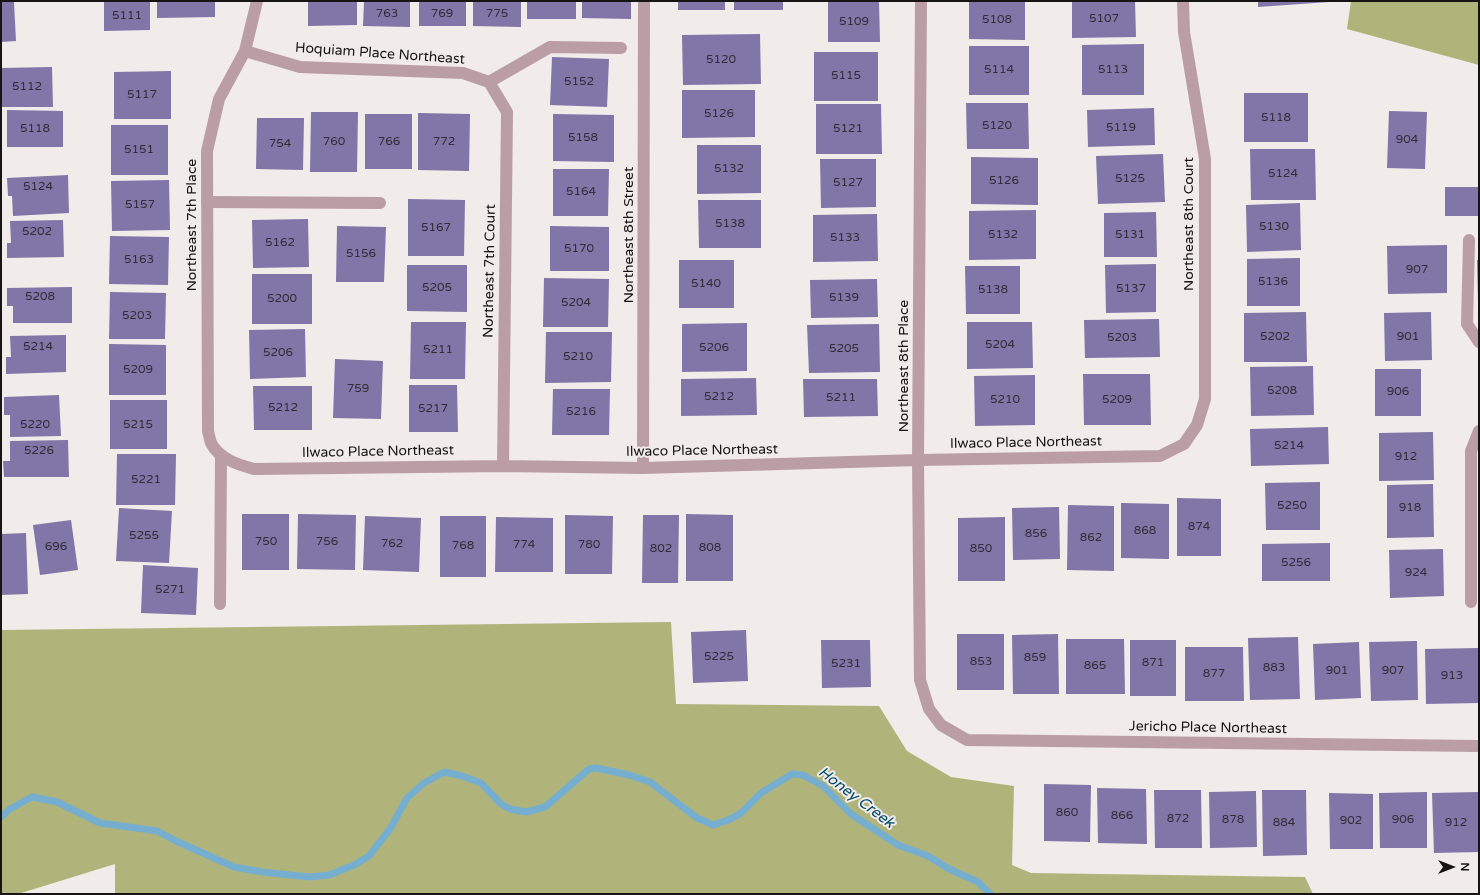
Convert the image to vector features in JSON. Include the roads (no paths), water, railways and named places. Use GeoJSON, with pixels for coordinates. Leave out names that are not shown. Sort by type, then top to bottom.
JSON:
{"type":"FeatureCollection","features":[{"type":"Feature","properties":{"kind":"street","name":"Northeast 7th Place"},"geometry":{"type":"LineString","coordinates":[[221,455],[211,443],[208,431],[207,151],[219,99],[245,51],[257,1]]}},
{"type":"Feature","properties":{"kind":"street","name":"Northeast 8th Street"},"geometry":{"type":"LineString","coordinates":[[643,468],[644,1]]}},
{"type":"Feature","properties":{"kind":"street","name":"Northeast 8th Place"},"geometry":{"type":"LineString","coordinates":[[921,1],[918,460],[920,680],[928,709],[941,725]]}},
{"type":"Feature","properties":{"kind":"street","name":"Northeast 8th Court"},"geometry":{"type":"LineString","coordinates":[[1183,1],[1184,32],[1205,159],[1205,399],[1197,425],[1184,444]]}},
{"type":"Feature","properties":{"kind":"street"},"geometry":{"type":"LineString","coordinates":[[489,82],[550,47],[621,48]]}},
{"type":"Feature","properties":{"kind":"street","name":"Hoquiam Place Northeast"},"geometry":{"type":"LineString","coordinates":[[245,51],[300,67],[463,72],[489,82]]}},
{"type":"Feature","properties":{"kind":"street","name":"Northeast 7th Court"},"geometry":{"type":"LineString","coordinates":[[489,82],[506,112],[503,466]]}},
{"type":"Feature","properties":{"kind":"street"},"geometry":{"type":"LineString","coordinates":[[207,202],[380,203]]}},
{"type":"Feature","properties":{"kind":"street"},"geometry":{"type":"LineString","coordinates":[[1469,240],[1468,324],[1479,342]]}},
{"type":"Feature","properties":{"kind":"street"},"geometry":{"type":"LineString","coordinates":[[1471,602],[1471,451],[1479,431]]}},
{"type":"Feature","properties":{"kind":"street","name":"Ilwaco Place Northeast"},"geometry":{"type":"LineString","coordinates":[[221,455],[236,464],[254,469],[503,466],[643,468],[918,460],[1160,456],[1184,444]]}},
{"type":"Feature","properties":{"kind":"street"},"geometry":{"type":"LineString","coordinates":[[220,604],[221,455]]}},
{"type":"Feature","properties":{"kind":"street","name":"Jericho Place Northeast"},"geometry":{"type":"LineString","coordinates":[[941,725],[967,740],[1479,746]]}},
{"type":"Feature","properties":{"kind":"waterway","name":"Honey Creek"},"geometry":{"type":"LineString","coordinates":[[1,817],[10,809],[32,797],[57,802],[100,823],[157,831],[234,867],[262,872],[309,877],[329,875],[354,865],[369,856],[390,829],[407,798],[424,783],[444,772],[462,776],[481,783],[501,804],[510,809],[526,812],[545,807],[589,769],[596,768],[629,775],[650,782],[697,818],[713,825],[740,814],[761,793],[792,774],[803,775],[823,786],[851,814],[898,845],[928,856],[949,869],[978,882],[990,894]]}}]}
